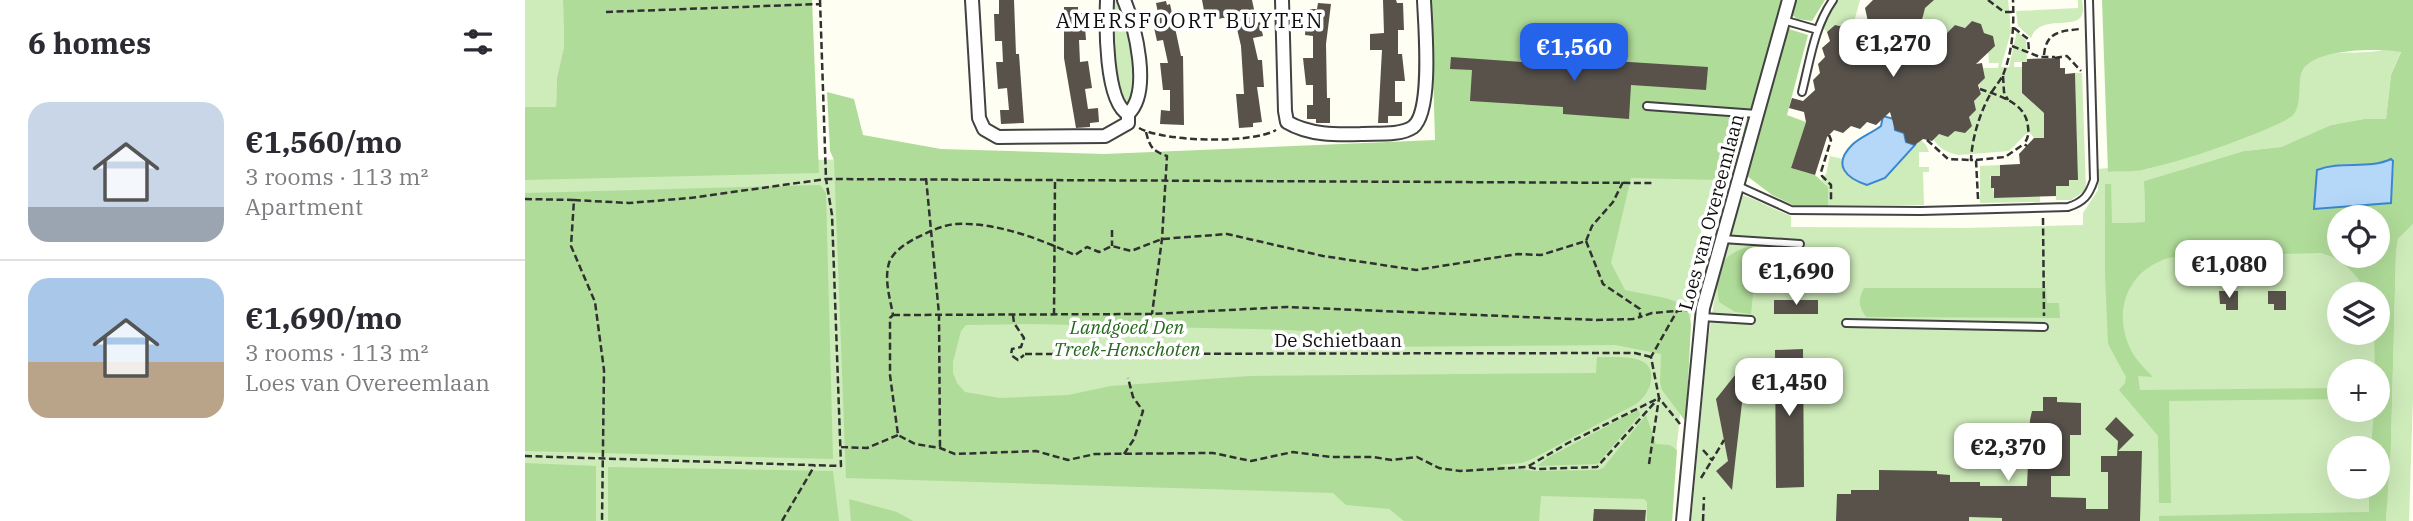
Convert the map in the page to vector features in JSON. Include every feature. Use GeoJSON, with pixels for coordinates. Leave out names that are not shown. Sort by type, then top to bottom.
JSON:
{"type":"FeatureCollection","features":[{"type":"Feature","properties":{"kind":"street"},"geometry":{"type":"LineString","coordinates":[[972,0],[979,118],[984,129],[998,136],[1105,136],[1128,118],[1138,99],[1139,62],[1136,33],[1124,0]]}},
{"type":"Feature","properties":{"kind":"street"},"geometry":{"type":"LineString","coordinates":[[1107,0],[1107,51],[1110,69],[1117,103],[1128,118]]}},
{"type":"Feature","properties":{"kind":"street"},"geometry":{"type":"LineString","coordinates":[[1282,0],[1287,122],[1299,129],[1338,135],[1403,132],[1415,126],[1421,116],[1425,97],[1424,0]]}},
{"type":"Feature","properties":{"kind":"street","name":"Loes van Overeemlaan"},"geometry":{"type":"LineString","coordinates":[[1683,521],[1703,312],[1789,0]]}},
{"type":"Feature","properties":{"kind":"lane"},"geometry":{"type":"LineString","coordinates":[[1802,92],[1818,30],[1825,11],[1833,0]]}},
{"type":"Feature","properties":{"kind":"lane"},"geometry":{"type":"LineString","coordinates":[[1736,185],[1791,210],[1978,210],[2068,207],[2080,204],[2090,193],[2094,180],[2089,0]]}},
{"type":"Feature","properties":{"kind":"lane"},"geometry":{"type":"LineString","coordinates":[[1783,20],[1818,30]]}},
{"type":"Feature","properties":{"kind":"lane"},"geometry":{"type":"LineString","coordinates":[[1647,106],[1757,114]]}},
{"type":"Feature","properties":{"kind":"lane"},"geometry":{"type":"LineString","coordinates":[[1722,239],[1800,244]]}},
{"type":"Feature","properties":{"kind":"lane"},"geometry":{"type":"LineString","coordinates":[[1703,312],[1752,320]]}},
{"type":"Feature","properties":{"kind":"lane"},"geometry":{"type":"LineString","coordinates":[[1846,323],[2045,327]]}},
{"type":"Feature","properties":{"kind":"path"},"geometry":{"type":"LineString","coordinates":[[1988,0],[2004,12],[2013,12]]}},
{"type":"Feature","properties":{"kind":"path"},"geometry":{"type":"LineString","coordinates":[[1971,160],[1979,123],[1991,93],[2003,75],[2011,46],[2014,27],[2013,0]]}},
{"type":"Feature","properties":{"kind":"path"},"geometry":{"type":"LineString","coordinates":[[525,456],[841,466],[832,215],[826,179],[820,2],[606,12]]}},
{"type":"Feature","properties":{"kind":"path"},"geometry":{"type":"LineString","coordinates":[[2014,27],[2028,39],[2029,51]]}},
{"type":"Feature","properties":{"kind":"path"},"geometry":{"type":"LineString","coordinates":[[2045,55],[2048,39],[2056,32],[2090,27]]}},
{"type":"Feature","properties":{"kind":"path"},"geometry":{"type":"LineString","coordinates":[[2011,46],[2039,57],[2067,56],[2079,72],[2084,72]]}},
{"type":"Feature","properties":{"kind":"path"},"geometry":{"type":"LineString","coordinates":[[2003,75],[2004,92],[2008,100]]}},
{"type":"Feature","properties":{"kind":"path"},"geometry":{"type":"LineString","coordinates":[[1927,140],[1948,159],[2005,158],[2025,145],[2028,135],[2027,120],[2021,109],[2008,100],[1980,89]]}},
{"type":"Feature","properties":{"kind":"path"},"geometry":{"type":"LineString","coordinates":[[1128,118],[1146,132],[1182,138],[1258,138],[1287,122]]}},
{"type":"Feature","properties":{"kind":"path"},"geometry":{"type":"LineString","coordinates":[[1146,132],[1152,149],[1158,154],[1167,155],[1162,239],[1152,314]]}},
{"type":"Feature","properties":{"kind":"path"},"geometry":{"type":"LineString","coordinates":[[1829,135],[1831,140],[1821,172],[1831,185],[1831,211]]}},
{"type":"Feature","properties":{"kind":"path"},"geometry":{"type":"LineString","coordinates":[[1976,160],[1978,210]]}},
{"type":"Feature","properties":{"kind":"path"},"geometry":{"type":"LineString","coordinates":[[926,178],[939,314],[940,448]]}},
{"type":"Feature","properties":{"kind":"path"},"geometry":{"type":"LineString","coordinates":[[525,199],[629,203],[690,198],[826,179],[1654,183]]}},
{"type":"Feature","properties":{"kind":"path"},"geometry":{"type":"LineString","coordinates":[[1054,315],[1055,180]]}},
{"type":"Feature","properties":{"kind":"path"},"geometry":{"type":"LineString","coordinates":[[1623,182],[1613,202],[1592,226],[1586,241],[1603,284],[1640,309],[1640,317]]}},
{"type":"Feature","properties":{"kind":"path"},"geometry":{"type":"LineString","coordinates":[[574,200],[571,246],[595,302],[604,370],[602,521]]}},
{"type":"Feature","properties":{"kind":"path"},"geometry":{"type":"LineString","coordinates":[[2042,208],[2045,327]]}},
{"type":"Feature","properties":{"kind":"path"},"geometry":{"type":"LineString","coordinates":[[898,435],[890,376],[890,318],[893,315],[887,285],[889,260],[904,245],[932,230],[955,224],[980,225],[1056,246],[1075,255],[1087,247],[1099,252],[1112,246],[1131,251],[1162,239],[1227,234],[1323,256],[1416,270],[1518,254],[1541,255],[1586,241]]}},
{"type":"Feature","properties":{"kind":"path"},"geometry":{"type":"LineString","coordinates":[[1112,230],[1112,246]]}},
{"type":"Feature","properties":{"kind":"path"},"geometry":{"type":"LineString","coordinates":[[893,315],[1152,314],[1287,307],[1597,320],[1633,319],[1652,313],[1677,311],[1703,312]]}},
{"type":"Feature","properties":{"kind":"path"},"geometry":{"type":"LineString","coordinates":[[1649,464],[1658,398],[1651,358],[1677,311]]}},
{"type":"Feature","properties":{"kind":"path"},"geometry":{"type":"LineString","coordinates":[[1013,315],[1014,323],[1024,338],[1021,347],[1025,354],[1021,359],[1012,358],[1012,349],[1021,347]]}},
{"type":"Feature","properties":{"kind":"path","name":"De Schietbaan"},"geometry":{"type":"LineString","coordinates":[[1025,354],[1635,353],[1651,358]]}},
{"type":"Feature","properties":{"kind":"path"},"geometry":{"type":"LineString","coordinates":[[1125,454],[1134,439],[1143,411],[1133,397],[1128,378]]}},
{"type":"Feature","properties":{"kind":"path"},"geometry":{"type":"LineString","coordinates":[[898,435],[915,444],[940,448],[955,454],[1036,452],[1068,460],[1095,454],[1213,453],[1251,461],[1293,452],[1392,460],[1417,457],[1439,468],[1459,471],[1597,467],[1658,398]]}},
{"type":"Feature","properties":{"kind":"path"},"geometry":{"type":"LineString","coordinates":[[1658,398],[1712,460]]}},
{"type":"Feature","properties":{"kind":"path"},"geometry":{"type":"LineString","coordinates":[[1527,467],[1568,443],[1658,398]]}},
{"type":"Feature","properties":{"kind":"path"},"geometry":{"type":"LineString","coordinates":[[840,446],[867,449],[898,435]]}},
{"type":"Feature","properties":{"kind":"path"},"geometry":{"type":"LineString","coordinates":[[1698,482],[1724,440]]}},
{"type":"Feature","properties":{"kind":"path"},"geometry":{"type":"LineString","coordinates":[[782,521],[815,465]]}},
{"type":"Feature","properties":{"kind":"path"},"geometry":{"type":"LineString","coordinates":[[1703,521],[1704,497]]}},
{"type":"Feature","properties":{"kind":"green space"},"geometry":{"type":"Polygon","coordinates":[[[525,0],[563,0],[564,47],[557,77],[556,107],[525,107],[525,0]]]}},
{"type":"Feature","properties":{"kind":"green space"},"geometry":{"type":"Polygon","coordinates":[[[563,0],[812,0],[819,173],[525,180],[525,107],[556,107],[557,77],[564,47],[563,0]]]}},
{"type":"Feature","properties":{"kind":"green space"},"geometry":{"type":"Polygon","coordinates":[[[1111,0],[1118,0],[1126,18],[1135,61],[1132,106],[1122,105],[1112,52],[1111,0]]]}},
{"type":"Feature","properties":{"kind":"green space"},"geometry":{"type":"Polygon","coordinates":[[[1431,0],[1783,0],[1733,175],[1727,180],[1631,178],[1611,263],[1625,290],[1687,305],[1691,324],[1686,422],[1662,390],[1661,354],[1615,345],[1360,347],[1314,332],[1289,330],[966,325],[961,331],[953,362],[957,383],[965,392],[1000,398],[1068,395],[1111,386],[1249,376],[1596,373],[1597,357],[1624,357],[1641,361],[1651,372],[1649,388],[1636,404],[1534,458],[1522,463],[1498,465],[1533,471],[1598,470],[1603,468],[1646,415],[1656,444],[1670,445],[1677,450],[1672,521],[1647,521],[1647,502],[1644,499],[1541,496],[1539,521],[1404,521],[1389,509],[1346,505],[1333,493],[846,478],[834,160],[830,151],[827,92],[854,99],[863,135],[941,149],[1104,154],[1435,140],[1431,0]]]}},
{"type":"Feature","properties":{"kind":"green space"},"geometry":{"type":"Polygon","coordinates":[[[1794,0],[1825,0],[1812,21],[1797,19],[1790,13],[1794,0]]]}},
{"type":"Feature","properties":{"kind":"green space"},"geometry":{"type":"Polygon","coordinates":[[[1838,0],[1860,0],[1854,22],[1851,21],[1844,27],[1835,25],[1827,32],[1823,28],[1838,0]]]}},
{"type":"Feature","properties":{"kind":"green space"},"geometry":{"type":"Polygon","coordinates":[[[1932,0],[2008,0],[2011,32],[2001,67],[2009,67],[2017,31],[2026,40],[2027,62],[2014,62],[2014,67],[2027,67],[2022,93],[2044,113],[2044,143],[2030,133],[2009,151],[1959,155],[1945,150],[1933,139],[1939,134],[1948,137],[1955,131],[1972,126],[1969,117],[1976,110],[1974,101],[1981,94],[1979,85],[1985,78],[1983,68],[1998,68],[1999,63],[1989,63],[1988,52],[1995,45],[1993,36],[1984,33],[1981,24],[1972,21],[1965,28],[1955,25],[1947,33],[1940,31],[1932,38],[1925,36],[1921,7],[1932,0]]]}},
{"type":"Feature","properties":{"kind":"green space"},"geometry":{"type":"Polygon","coordinates":[[[2078,0],[2082,0],[2083,12],[2079,19],[2073,22],[2045,25],[2037,29],[2031,38],[2018,26],[2016,11],[2078,8],[2078,0]]]}},
{"type":"Feature","properties":{"kind":"green space"},"geometry":{"type":"Polygon","coordinates":[[[2102,0],[2413,0],[2413,224],[2398,239],[2396,252],[2390,459],[2390,436],[2372,436],[2373,422],[2390,422],[2390,359],[2375,359],[2374,345],[2390,345],[2390,282],[2360,282],[2348,268],[2390,268],[2390,205],[2365,205],[2391,203],[2394,162],[2391,160],[2373,164],[2341,164],[2314,209],[2327,208],[2327,255],[2319,253],[2173,257],[2146,269],[2136,279],[2124,303],[2123,317],[2124,331],[2131,350],[2153,377],[2138,376],[2140,390],[2327,388],[2327,399],[2169,401],[2171,503],[2159,503],[2158,436],[2119,390],[2126,377],[2108,344],[2105,184],[2111,184],[2112,223],[2145,222],[2144,181],[2244,151],[2281,147],[2331,125],[2364,119],[2386,119],[2391,75],[2401,52],[2363,50],[2318,58],[2302,72],[2297,108],[2291,117],[2209,151],[2140,170],[2108,172],[2102,0]]]}},
{"type":"Feature","properties":{"kind":"green space"},"geometry":{"type":"Polygon","coordinates":[[[1786,28],[1808,35],[1787,115],[1806,122],[1791,168],[1815,175],[1828,187],[1828,205],[1793,205],[1772,195],[1747,176],[1746,168],[1786,28]]]}},
{"type":"Feature","properties":{"kind":"green space"},"geometry":{"type":"Polygon","coordinates":[[[2385,49],[2401,51],[2391,75],[2386,119],[2364,119],[2331,125],[2281,147],[2244,151],[2144,181],[2145,222],[2111,223],[2111,184],[2105,184],[2105,224],[2327,254],[2327,268],[2389,268],[2389,282],[2327,282],[2327,345],[2390,345],[2391,443],[2396,252],[2398,239],[2413,224],[2413,397],[2409,521],[2386,521],[2387,505],[2385,521],[1691,521],[1708,340],[1726,225],[1740,195],[1791,216],[1791,227],[1965,228],[2083,225],[2083,213],[2098,190],[2098,169],[2108,168],[2109,172],[2148,169],[2240,140],[2290,118],[2297,103],[2301,76],[2306,65],[2314,59],[2337,53],[2385,49]]]}},
{"type":"Feature","properties":{"kind":"green space"},"geometry":{"type":"Polygon","coordinates":[[[2075,73],[2082,73],[2086,190],[2071,200],[2056,200],[2056,186],[2068,186],[2069,180],[2078,180],[2075,73]]]}},
{"type":"Feature","properties":{"kind":"green space"},"geometry":{"type":"Polygon","coordinates":[[[1921,140],[1929,152],[1919,152],[1919,167],[1929,167],[1929,172],[1923,172],[1924,205],[1828,205],[1828,187],[1821,180],[1826,174],[1830,156],[1843,159],[1847,173],[1867,185],[1895,168],[1921,140]]]}},
{"type":"Feature","properties":{"kind":"green space","name":"Landgoed Den Treek-Henschoten"},"geometry":{"type":"Polygon","coordinates":[[[896,158],[1729,163],[1703,220],[1672,490],[1672,521],[525,521],[525,167],[896,158]]]}},
{"type":"Feature","properties":{"kind":"green space"},"geometry":{"type":"Polygon","coordinates":[[[2000,165],[2001,176],[1990,176],[1995,198],[2040,196],[2040,202],[1980,203],[1980,166],[2000,165]]]}},
{"type":"Feature","properties":{"kind":"green space"},"geometry":{"type":"Polygon","coordinates":[[[820,185],[826,193],[833,459],[525,451],[525,193],[820,185]]]}},
{"type":"Feature","properties":{"kind":"green space"},"geometry":{"type":"Polygon","coordinates":[[[2390,216],[2397,216],[2390,253],[2390,216]]]}},
{"type":"Feature","properties":{"kind":"green space"},"geometry":{"type":"Polygon","coordinates":[[[1754,245],[1783,246],[1782,288],[1753,294],[1751,314],[1735,312],[1719,302],[1719,272],[1727,258],[1754,245]]]}},
{"type":"Feature","properties":{"kind":"green space"},"geometry":{"type":"Polygon","coordinates":[[[1864,288],[2046,288],[2047,303],[2059,303],[2060,318],[1866,317],[1860,302],[1864,288]]]}},
{"type":"Feature","properties":{"kind":"green space"},"geometry":{"type":"Polygon","coordinates":[[[1637,410],[1640,415],[1597,464],[1537,466],[1549,457],[1637,410]]]}},
{"type":"Feature","properties":{"kind":"green space"},"geometry":{"type":"Polygon","coordinates":[[[525,463],[596,466],[596,521],[525,521],[525,463]]]}},
{"type":"Feature","properties":{"kind":"green space"},"geometry":{"type":"Polygon","coordinates":[[[608,467],[833,471],[839,521],[608,521],[608,467]]]}},
{"type":"Feature","properties":{"kind":"green space"},"geometry":{"type":"Polygon","coordinates":[[[849,499],[897,512],[913,521],[851,521],[849,499]]]}},
{"type":"Feature","properties":{"kind":"green space"},"geometry":{"type":"Polygon","coordinates":[[[2369,499],[2387,499],[2386,521],[2159,521],[2159,516],[2369,512],[2369,499]]]}},
{"type":"Feature","properties":{"kind":"water"},"geometry":{"type":"Polygon","coordinates":[[[1883,116],[1894,119],[1895,130],[1904,133],[1906,142],[1915,145],[1885,178],[1867,185],[1848,175],[1842,165],[1843,159],[1855,142],[1881,126],[1883,116]]]}},
{"type":"Feature","properties":{"kind":"water"},"geometry":{"type":"Polygon","coordinates":[[[2391,159],[2393,161],[2391,203],[2327,205],[2327,208],[2314,209],[2317,170],[2391,159]]]}},
{"type":"Feature","properties":{"kind":"building"},"geometry":{"type":"Polygon","coordinates":[[[999,0],[1014,0],[1016,54],[1019,54],[1024,123],[1001,124],[1000,110],[1009,110],[1007,88],[998,89],[996,62],[1003,62],[1002,41],[995,41],[994,14],[999,14],[999,0]]]}},
{"type":"Feature","properties":{"kind":"building"},"geometry":{"type":"Polygon","coordinates":[[[1202,0],[1252,0],[1263,36],[1253,38],[1258,60],[1262,60],[1264,87],[1257,87],[1262,122],[1253,123],[1253,127],[1239,128],[1236,94],[1244,94],[1241,46],[1234,16],[1206,21],[1202,0]]]}},
{"type":"Feature","properties":{"kind":"building"},"geometry":{"type":"Polygon","coordinates":[[[1383,0],[1403,3],[1404,30],[1398,30],[1398,54],[1402,54],[1405,81],[1395,81],[1395,102],[1402,102],[1402,116],[1388,116],[1388,123],[1378,123],[1382,50],[1370,50],[1370,34],[1384,33],[1383,0]]]}},
{"type":"Feature","properties":{"kind":"building"},"geometry":{"type":"Polygon","coordinates":[[[1873,0],[1934,0],[1925,8],[1920,50],[1940,31],[1947,33],[1955,25],[1965,28],[1972,21],[1981,24],[1984,33],[1993,36],[1995,46],[1976,64],[1982,63],[1985,78],[1978,85],[1981,94],[1974,101],[1976,110],[1969,117],[1972,126],[1965,133],[1955,131],[1948,137],[1939,134],[1932,141],[1923,139],[1915,145],[1906,142],[1904,133],[1895,130],[1890,112],[1876,125],[1867,122],[1860,129],[1851,126],[1843,133],[1834,130],[1827,137],[1815,175],[1791,168],[1806,122],[1804,112],[1789,108],[1792,98],[1803,101],[1815,90],[1813,80],[1820,73],[1818,64],[1825,57],[1822,48],[1830,41],[1827,32],[1835,25],[1844,27],[1851,21],[1869,26],[1865,8],[1873,0]]]}},
{"type":"Feature","properties":{"kind":"building"},"geometry":{"type":"Polygon","coordinates":[[[1166,1],[1167,5],[1170,4],[1183,56],[1184,125],[1160,124],[1161,110],[1170,111],[1170,90],[1163,90],[1160,63],[1168,63],[1163,40],[1157,41],[1151,14],[1158,13],[1156,3],[1166,1]]]}},
{"type":"Feature","properties":{"kind":"building"},"geometry":{"type":"Polygon","coordinates":[[[1318,3],[1331,4],[1326,44],[1330,123],[1316,123],[1316,119],[1307,119],[1307,105],[1313,105],[1313,85],[1306,85],[1303,58],[1313,58],[1313,36],[1305,35],[1306,22],[1309,22],[1310,9],[1317,9],[1318,3]]]}},
{"type":"Feature","properties":{"kind":"building"},"geometry":{"type":"Polygon","coordinates":[[[1064,7],[1078,7],[1078,13],[1084,13],[1086,40],[1079,40],[1080,62],[1088,61],[1092,88],[1085,89],[1088,109],[1098,108],[1099,122],[1090,123],[1090,127],[1076,128],[1064,58],[1064,7]]]}},
{"type":"Feature","properties":{"kind":"building"},"geometry":{"type":"Polygon","coordinates":[[[1451,57],[1566,65],[1566,58],[1708,67],[1706,90],[1631,85],[1629,119],[1563,114],[1563,107],[1470,101],[1472,70],[1450,69],[1451,57]]]}},
{"type":"Feature","properties":{"kind":"building"},"geometry":{"type":"Polygon","coordinates":[[[2060,58],[2060,68],[2065,68],[2065,74],[2075,73],[2078,180],[2069,180],[2069,186],[2056,186],[2056,196],[1994,198],[1991,176],[2000,176],[2000,165],[2020,164],[2019,154],[2034,138],[2044,138],[2044,113],[2022,93],[2022,62],[2027,62],[2027,59],[2060,58]]]}},
{"type":"Feature","properties":{"kind":"building"},"geometry":{"type":"Polygon","coordinates":[[[2219,291],[2238,291],[2238,310],[2226,310],[2226,304],[2220,304],[2219,291]]]}},
{"type":"Feature","properties":{"kind":"building"},"geometry":{"type":"Polygon","coordinates":[[[2268,291],[2286,291],[2286,310],[2274,310],[2274,304],[2268,304],[2268,291]]]}},
{"type":"Feature","properties":{"kind":"building"},"geometry":{"type":"Polygon","coordinates":[[[1774,300],[1818,300],[1818,314],[1774,314],[1774,300]]]}},
{"type":"Feature","properties":{"kind":"building"},"geometry":{"type":"Polygon","coordinates":[[[1803,349],[1804,487],[1776,488],[1775,350],[1803,349]]]}},
{"type":"Feature","properties":{"kind":"building"},"geometry":{"type":"Polygon","coordinates":[[[1747,360],[1732,490],[1716,471],[1728,461],[1716,399],[1747,360]]]}},
{"type":"Feature","properties":{"kind":"building"},"geometry":{"type":"Polygon","coordinates":[[[2043,397],[2057,397],[2057,402],[2081,403],[2081,435],[2070,435],[2070,476],[2051,476],[2051,497],[2086,498],[2086,509],[2108,509],[2108,472],[2101,472],[2101,456],[2117,456],[2118,441],[2105,429],[2116,417],[2134,435],[2118,451],[2142,451],[2140,521],[2002,521],[2002,518],[1969,517],[1969,521],[1836,521],[1837,494],[1851,494],[1851,490],[1879,490],[1879,470],[1937,471],[1937,474],[1950,475],[1950,482],[1980,482],[1980,486],[2027,486],[2030,420],[2032,411],[2043,411],[2043,397]]]}},
{"type":"Feature","properties":{"kind":"building"},"geometry":{"type":"Polygon","coordinates":[[[1594,509],[1646,510],[1645,521],[1593,521],[1594,509]]]}},
{"type":"Feature","properties":{"kind":"district","name":"AMERSFOORT BUYTEN"},"geometry":{"type":"Point","coordinates":[1190,20]}}]}
